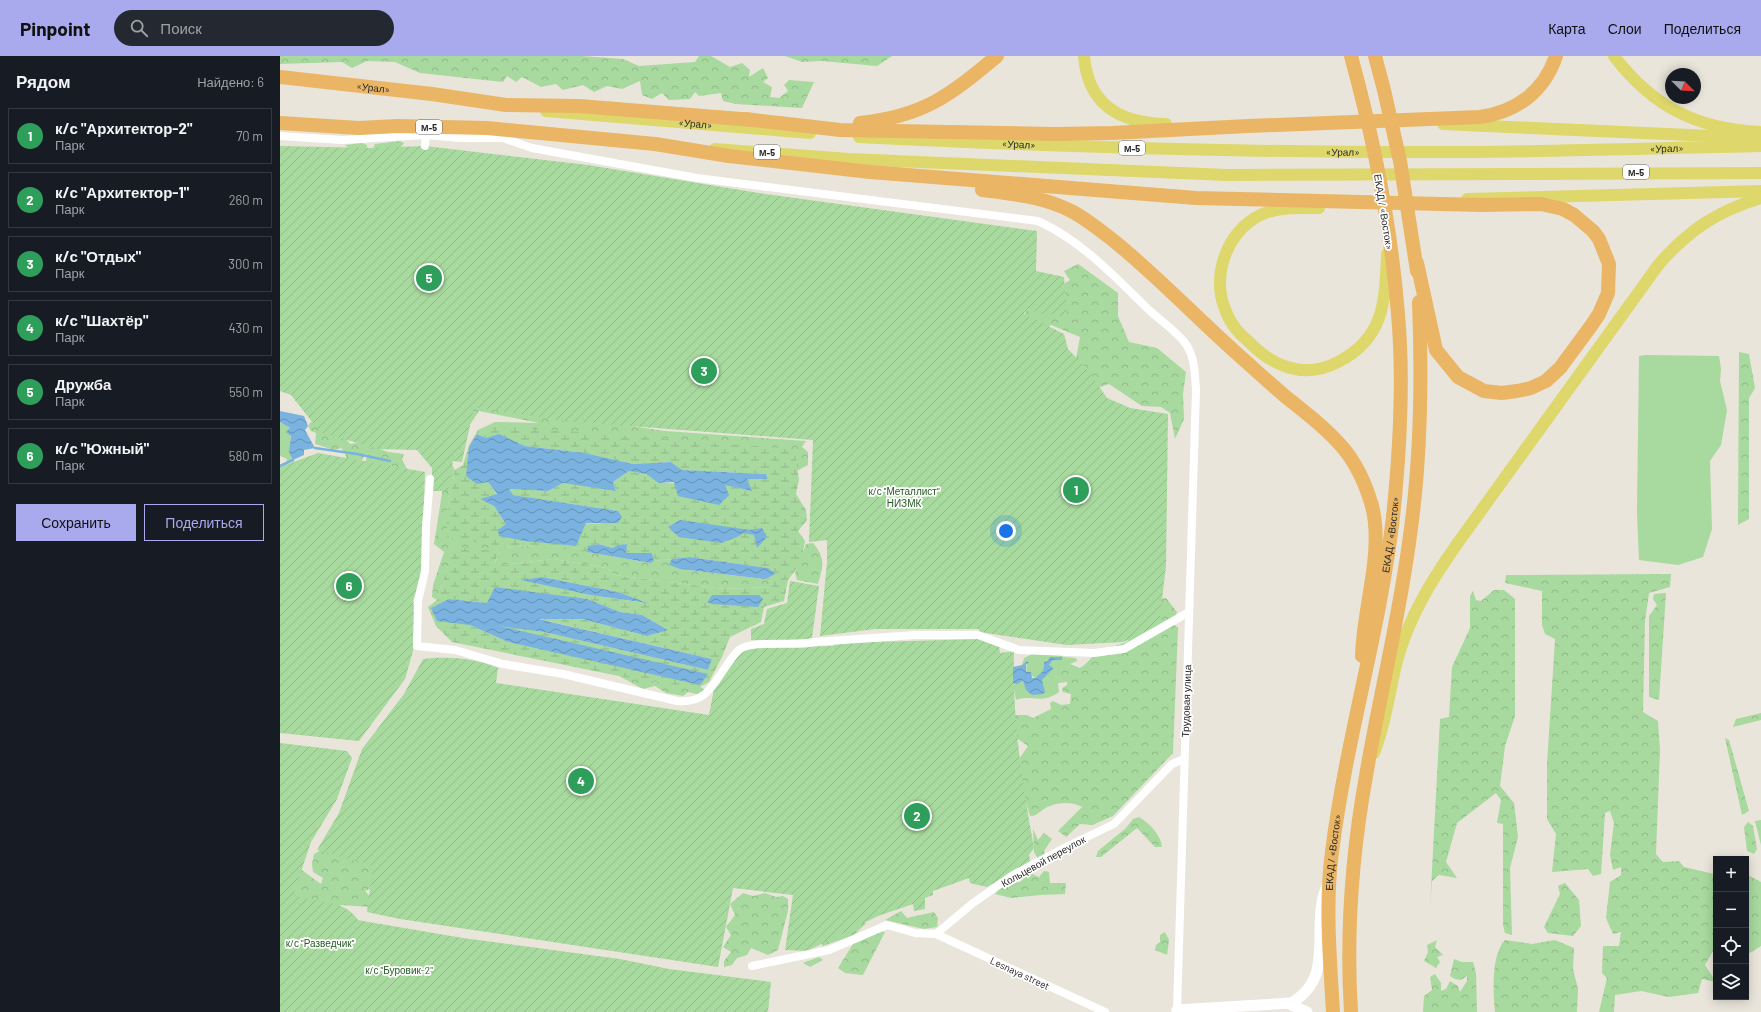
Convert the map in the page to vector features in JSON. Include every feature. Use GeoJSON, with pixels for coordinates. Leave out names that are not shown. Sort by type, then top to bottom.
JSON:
{"type":"FeatureCollection","features":[{"type":"Feature","properties":{"kind":"highway"},"geometry":{"type":"LineString","coordinates":[[506,106],[579,106],[745,119],[839,124],[883,121],[910,115],[933,104],[961,86],[997,56]]}},
{"type":"Feature","properties":{"kind":"highway","name":"ЕКАД / «Восток»"},"geometry":{"type":"LineString","coordinates":[[1333,1012],[1330,878],[1331,853],[1343,784],[1381,596],[1393,518],[1399,435],[1401,373],[1399,320],[1388,235],[1372,140],[1351,56]]}},
{"type":"Feature","properties":{"kind":"highway","name":"ЕКАД / «Восток»"},"geometry":{"type":"LineString","coordinates":[[1351,1012],[1350,920],[1354,859],[1367,771],[1400,598],[1411,527],[1420,414],[1420,325],[1416,258],[1400,161],[1384,90],[1374,56]]}},
{"type":"Feature","properties":{"kind":"highway"},"geometry":{"type":"LineString","coordinates":[[1383,56],[1385,63],[1384,90]]}},
{"type":"Feature","properties":{"kind":"highway"},"geometry":{"type":"LineString","coordinates":[[745,119],[840,130],[1112,133],[1480,117],[1496,115],[1516,106],[1532,95],[1547,75],[1556,56]]}},
{"type":"Feature","properties":{"kind":"highway","name":"«Урал»"},"geometry":{"type":"LineString","coordinates":[[280,77],[324,81],[506,106]]}},
{"type":"Feature","properties":{"kind":"highway"},"geometry":{"type":"LineString","coordinates":[[280,85],[284,83],[324,81]]}},
{"type":"Feature","properties":{"kind":"highway"},"geometry":{"type":"LineString","coordinates":[[280,115],[308,126]]}},
{"type":"Feature","properties":{"kind":"highway","name":"М-5"},"geometry":{"type":"LineString","coordinates":[[280,123],[308,126],[487,128],[684,148]]}},
{"type":"Feature","properties":{"kind":"highway"},"geometry":{"type":"LineString","coordinates":[[684,148],[729,156],[870,172],[1196,198],[1481,205],[1541,204],[1563,209],[1574,215],[1593,231],[1604,250],[1609,264],[1608,293],[1592,326],[1560,368],[1546,381],[1531,388],[1517,392],[1502,393],[1484,391],[1458,377],[1436,350],[1416,258]]}},
{"type":"Feature","properties":{"kind":"highway"},"geometry":{"type":"LineString","coordinates":[[870,172],[929,183],[1022,195],[1048,201],[1088,220],[1124,249],[1334,439],[1355,464],[1363,480],[1372,507],[1375,531],[1375,553],[1363,637],[1362,688]]}},
{"type":"Feature","properties":{"kind":"main road"},"geometry":{"type":"LineString","coordinates":[[1084,56],[1085,66],[1093,89],[1100,100],[1112,111],[1126,118],[1149,124],[1203,123],[1248,126]]}},
{"type":"Feature","properties":{"kind":"main road"},"geometry":{"type":"LineString","coordinates":[[1347,56],[1356,76]]}},
{"type":"Feature","properties":{"kind":"main road"},"geometry":{"type":"LineString","coordinates":[[1614,56],[1647,93],[1664,105],[1681,114],[1720,127],[1761,132]]}},
{"type":"Feature","properties":{"kind":"main road","name":"«Урал»"},"geometry":{"type":"LineString","coordinates":[[506,106],[568,113],[851,136],[1071,146],[1465,152],[1761,146]]}},
{"type":"Feature","properties":{"kind":"main road"},"geometry":{"type":"LineString","coordinates":[[1385,121],[1761,138]]}},
{"type":"Feature","properties":{"kind":"main road","name":"М-5"},"geometry":{"type":"LineString","coordinates":[[684,148],[724,149],[896,161],[1227,175],[1761,173]]}},
{"type":"Feature","properties":{"kind":"main road"},"geometry":{"type":"LineString","coordinates":[[1432,203],[1478,198],[1761,191]]}},
{"type":"Feature","properties":{"kind":"main road"},"geometry":{"type":"LineString","coordinates":[[1367,771],[1381,736],[1397,662],[1406,633],[1417,607],[1434,577],[1659,264],[1676,245],[1696,228],[1714,216],[1761,198]]}},
{"type":"Feature","properties":{"kind":"main road"},"geometry":{"type":"LineString","coordinates":[[1388,235],[1385,296],[1379,320],[1372,334],[1360,347],[1332,365],[1305,370],[1292,369],[1270,360],[1242,336],[1225,310],[1220,294],[1220,280],[1227,250],[1232,240],[1251,220],[1267,212],[1285,208],[1366,208],[1399,203]]}},
{"type":"Feature","properties":{"kind":"main road"},"geometry":{"type":"LineString","coordinates":[[1177,1011],[1292,1003],[1307,992],[1316,975],[1320,956],[1322,899],[1330,878]]}},
{"type":"Feature","properties":{"kind":"main road"},"geometry":{"type":"LineString","coordinates":[[1287,1003],[1307,1012]]}},
{"type":"Feature","properties":{"kind":"street","name":"Трудовая улица"},"geometry":{"type":"LineString","coordinates":[[280,136],[310,140],[426,136],[503,138],[532,148],[697,178],[1038,221],[1059,230],[1077,244],[1116,277],[1186,344],[1194,365],[1196,390],[1177,1011]]}},
{"type":"Feature","properties":{"kind":"street"},"geometry":{"type":"LineString","coordinates":[[425,146],[426,136]]}},
{"type":"Feature","properties":{"kind":"street"},"geometry":{"type":"LineString","coordinates":[[430,479],[426,526],[425,571],[418,601],[417,646],[455,650],[503,664],[563,674],[677,701],[689,702],[703,698],[738,650],[748,645],[804,645],[815,642],[915,635],[978,635],[1019,650],[1094,653],[1124,648],[1189,612]]}},
{"type":"Feature","properties":{"kind":"street","name":"Кольцевой переулок"},"geometry":{"type":"LineString","coordinates":[[936,934],[973,903],[1013,876],[1068,846],[1114,824],[1172,764],[1184,759]]}},
{"type":"Feature","properties":{"kind":"street"},"geometry":{"type":"LineString","coordinates":[[752,966],[829,950],[888,925],[915,932],[936,934]]}},
{"type":"Feature","properties":{"kind":"street","name":"Lesnaya street"},"geometry":{"type":"LineString","coordinates":[[936,934],[1105,1012]]}},
{"type":"Feature","properties":{"kind":"green space"},"geometry":{"type":"Polygon","coordinates":[[[280,56],[581,56],[623,59],[639,66],[695,62],[699,56],[711,56],[730,67],[742,63],[750,70],[749,77],[763,68],[768,78],[763,82],[772,87],[770,97],[779,98],[788,91],[784,85],[789,80],[814,82],[802,108],[736,104],[723,101],[721,93],[699,96],[695,92],[690,99],[669,100],[662,93],[652,99],[642,95],[640,81],[622,89],[607,86],[594,92],[583,85],[563,90],[556,84],[541,87],[522,77],[516,82],[507,76],[503,82],[420,73],[395,62],[367,61],[352,68],[342,62],[280,64],[280,56]]]}},
{"type":"Feature","properties":{"kind":"green space"},"geometry":{"type":"Polygon","coordinates":[[[785,56],[892,56],[877,66],[822,61],[802,62],[785,56]]]}},
{"type":"Feature","properties":{"kind":"green space"},"geometry":{"type":"Polygon","coordinates":[[[400,141],[404,143],[398,151],[373,149],[375,144],[400,141]]]}},
{"type":"Feature","properties":{"kind":"green space"},"geometry":{"type":"Polygon","coordinates":[[[362,143],[367,145],[367,152],[356,153],[345,145],[362,143]]]}},
{"type":"Feature","properties":{"kind":"green space","name":"к/с \"Металлист\" НИЗМК"},"geometry":{"type":"Polygon","coordinates":[[[280,146],[370,148],[425,146],[588,165],[759,193],[1037,231],[1036,271],[1064,277],[1067,317],[1026,310],[1024,314],[1064,334],[1068,349],[1088,370],[1107,398],[1130,408],[1168,414],[1166,566],[1159,625],[1123,642],[1067,645],[979,632],[979,629],[875,629],[820,636],[827,562],[827,540],[809,542],[813,440],[564,421],[474,407],[462,462],[453,461],[448,491],[432,491],[432,468],[417,450],[378,449],[320,432],[291,395],[280,391],[280,146]]]}},
{"type":"Feature","properties":{"kind":"green space"},"geometry":{"type":"Polygon","coordinates":[[[1078,264],[1118,293],[1118,316],[1129,342],[1157,348],[1186,372],[1183,394],[1184,419],[1175,439],[1170,413],[1161,407],[1142,406],[1109,384],[1100,387],[1083,377],[1076,359],[1080,337],[1051,325],[1042,331],[1021,326],[1027,308],[1070,280],[1064,271],[1078,264]]]}},
{"type":"Feature","properties":{"kind":"green space"},"geometry":{"type":"Polygon","coordinates":[[[1739,352],[1749,354],[1755,388],[1749,398],[1749,519],[1738,525],[1739,352]]]}},
{"type":"Feature","properties":{"kind":"green space"},"geometry":{"type":"Polygon","coordinates":[[[1639,356],[1719,356],[1721,369],[1720,381],[1727,410],[1721,445],[1710,461],[1712,529],[1703,557],[1678,565],[1639,560],[1637,512],[1639,356]]]}},
{"type":"Feature","properties":{"kind":"green space"},"geometry":{"type":"Polygon","coordinates":[[[473,403],[665,431],[806,441],[802,447],[808,452],[808,465],[789,475],[486,438],[478,430],[495,422],[539,423],[479,411],[469,426],[473,403]]]}},
{"type":"Feature","properties":{"kind":"green space"},"geometry":{"type":"Polygon","coordinates":[[[280,422],[290,428],[291,452],[293,460],[286,464],[287,459],[280,456],[280,422]]]}},
{"type":"Feature","properties":{"kind":"green space"},"geometry":{"type":"Polygon","coordinates":[[[311,422],[340,431],[350,444],[361,442],[388,452],[404,454],[402,459],[407,469],[365,462],[368,455],[365,454],[362,460],[363,466],[347,460],[345,453],[341,448],[334,450],[315,444],[316,433],[311,431],[308,426],[311,422]]]}},
{"type":"Feature","properties":{"kind":"green space"},"geometry":{"type":"Polygon","coordinates":[[[505,427],[574,432],[781,448],[795,453],[799,480],[796,494],[806,510],[807,520],[798,531],[805,541],[801,563],[788,580],[784,601],[764,607],[761,622],[730,637],[722,657],[709,682],[698,688],[619,676],[452,642],[436,626],[428,607],[437,600],[453,550],[461,547],[499,552],[495,562],[502,565],[553,559],[607,568],[614,575],[724,589],[771,587],[772,582],[765,579],[776,574],[768,568],[689,557],[654,561],[652,553],[625,553],[626,544],[613,548],[598,544],[589,546],[587,552],[526,546],[504,548],[447,537],[447,511],[455,470],[463,465],[469,445],[478,430],[505,427]],[[477,434],[488,482],[497,495],[481,499],[494,506],[507,525],[617,523],[621,517],[618,511],[512,495],[509,489],[548,491],[563,483],[616,490],[613,482],[629,471],[646,474],[659,483],[724,484],[752,491],[746,479],[768,479],[766,474],[682,470],[671,462],[633,464],[585,453],[525,446],[499,434],[486,438],[477,434]],[[542,577],[522,580],[590,595],[645,603],[618,592],[542,577]],[[713,595],[707,601],[759,595],[713,595]],[[449,599],[470,625],[508,642],[554,652],[491,624],[544,632],[708,670],[712,659],[535,618],[582,619],[647,636],[668,630],[642,615],[620,612],[587,599],[487,603],[449,599]]]}},
{"type":"Feature","properties":{"kind":"green space"},"geometry":{"type":"Polygon","coordinates":[[[318,453],[425,472],[422,572],[413,601],[415,612],[413,651],[405,679],[359,741],[280,733],[280,467],[318,453]]]}},
{"type":"Feature","properties":{"kind":"green space"},"geometry":{"type":"Polygon","coordinates":[[[451,464],[455,470],[447,511],[504,548],[526,546],[576,550],[651,563],[654,561],[672,559],[670,565],[680,569],[765,579],[772,582],[771,587],[724,589],[614,575],[607,568],[553,559],[502,565],[495,563],[499,552],[453,551],[437,600],[432,597],[433,585],[444,552],[434,544],[446,468],[451,464]]]}},
{"type":"Feature","properties":{"kind":"green space"},"geometry":{"type":"Polygon","coordinates":[[[813,543],[822,558],[822,568],[818,584],[797,580],[795,573],[806,544],[813,543]]]}},
{"type":"Feature","properties":{"kind":"green space"},"geometry":{"type":"Polygon","coordinates":[[[1671,574],[1670,587],[1649,593],[1645,621],[1643,712],[1658,721],[1660,750],[1656,854],[1663,862],[1679,861],[1684,867],[1713,874],[1713,951],[1705,965],[1713,977],[1713,981],[1702,979],[1698,993],[1669,997],[1641,991],[1615,995],[1614,1012],[1599,1012],[1607,978],[1602,973],[1603,946],[1619,946],[1621,932],[1613,934],[1606,918],[1610,882],[1621,875],[1621,867],[1613,870],[1610,855],[1614,823],[1610,811],[1605,813],[1601,874],[1593,876],[1588,869],[1552,872],[1556,834],[1547,819],[1547,764],[1555,639],[1545,634],[1542,625],[1542,591],[1505,583],[1506,575],[1671,574]]]}},
{"type":"Feature","properties":{"kind":"green space"},"geometry":{"type":"Polygon","coordinates":[[[790,581],[819,586],[812,638],[800,641],[751,640],[751,629],[764,624],[767,609],[787,603],[790,581]]]}},
{"type":"Feature","properties":{"kind":"green space"},"geometry":{"type":"Polygon","coordinates":[[[1494,590],[1504,590],[1515,599],[1515,716],[1505,746],[1500,786],[1514,803],[1518,837],[1510,868],[1512,935],[1505,933],[1503,925],[1503,824],[1497,823],[1501,800],[1496,793],[1457,823],[1446,862],[1457,878],[1439,875],[1432,881],[1430,908],[1440,719],[1449,717],[1452,667],[1470,628],[1470,596],[1473,591],[1476,600],[1481,601],[1494,590]]]}},
{"type":"Feature","properties":{"kind":"green space"},"geometry":{"type":"Polygon","coordinates":[[[1666,593],[1659,700],[1649,697],[1649,616],[1657,605],[1653,599],[1654,594],[1666,593]]]}},
{"type":"Feature","properties":{"kind":"green space"},"geometry":{"type":"Polygon","coordinates":[[[1166,598],[1177,612],[1173,624],[1178,628],[1173,753],[1113,816],[1092,825],[1080,824],[1066,837],[1058,831],[1082,807],[1071,803],[1058,804],[1047,807],[1036,815],[1030,816],[1015,765],[1028,746],[1009,733],[1012,715],[1027,715],[1033,718],[1051,709],[1050,703],[1053,701],[1061,705],[1070,704],[1071,694],[1063,692],[1062,688],[1067,685],[1067,682],[1054,676],[1055,668],[1061,665],[1066,670],[1070,664],[1080,668],[1095,654],[1127,642],[1130,633],[1145,627],[1151,629],[1161,599],[1166,598]]]}},
{"type":"Feature","properties":{"kind":"green space"},"geometry":{"type":"Polygon","coordinates":[[[981,639],[999,646],[1000,653],[1014,651],[1016,726],[1034,848],[1029,855],[1030,861],[987,887],[970,883],[969,878],[933,891],[933,895],[925,898],[925,909],[914,911],[913,904],[878,916],[807,951],[785,950],[793,895],[733,888],[718,967],[400,919],[367,912],[373,866],[317,850],[339,813],[362,749],[404,694],[423,659],[461,659],[480,662],[498,668],[496,683],[709,715],[714,689],[739,652],[748,648],[833,646],[837,643],[981,639]]]}},
{"type":"Feature","properties":{"kind":"green space"},"geometry":{"type":"Polygon","coordinates":[[[1034,653],[1062,654],[1063,657],[1076,658],[1077,661],[1070,664],[1066,670],[1054,676],[1067,682],[1058,683],[1059,692],[1053,696],[1041,699],[1021,698],[1016,700],[1013,683],[1042,680],[1054,668],[1049,665],[1053,660],[1044,662],[1043,671],[1035,678],[1026,672],[1027,661],[1022,665],[1024,658],[1034,653]]]}},
{"type":"Feature","properties":{"kind":"green space"},"geometry":{"type":"Polygon","coordinates":[[[624,671],[699,686],[705,690],[701,695],[688,692],[683,696],[666,693],[655,686],[643,689],[619,676],[624,671]]]}},
{"type":"Feature","properties":{"kind":"green space"},"geometry":{"type":"Polygon","coordinates":[[[1761,713],[1761,720],[1733,727],[1736,719],[1761,713]]]}},
{"type":"Feature","properties":{"kind":"green space"},"geometry":{"type":"Polygon","coordinates":[[[1725,738],[1729,740],[1749,811],[1742,815],[1725,738]]]}},
{"type":"Feature","properties":{"kind":"green space","name":"к/с \"Буровик-2\""},"geometry":{"type":"Polygon","coordinates":[[[280,743],[347,751],[352,758],[337,799],[311,842],[293,895],[337,905],[352,913],[358,920],[363,921],[463,938],[620,959],[669,969],[771,982],[768,1012],[280,1012],[280,743]]]}},
{"type":"Feature","properties":{"kind":"green space"},"geometry":{"type":"Polygon","coordinates":[[[1139,817],[1154,830],[1162,847],[1155,847],[1137,828],[1101,857],[1096,857],[1098,851],[1126,828],[1133,819],[1139,817]]]}},
{"type":"Feature","properties":{"kind":"green space"},"geometry":{"type":"Polygon","coordinates":[[[1761,820],[1761,845],[1755,821],[1761,820]]]}},
{"type":"Feature","properties":{"kind":"green space"},"geometry":{"type":"Polygon","coordinates":[[[1748,822],[1753,826],[1757,849],[1754,854],[1747,851],[1744,827],[1748,822]]]}},
{"type":"Feature","properties":{"kind":"green space"},"geometry":{"type":"Polygon","coordinates":[[[1033,829],[1038,840],[1044,833],[1052,839],[1044,851],[1045,854],[1038,859],[1034,852],[1033,829]]]}},
{"type":"Feature","properties":{"kind":"green space"},"geometry":{"type":"Polygon","coordinates":[[[327,847],[372,861],[379,885],[365,891],[373,900],[370,907],[341,905],[312,917],[280,898],[280,867],[292,863],[321,884],[323,878],[313,872],[312,864],[314,854],[327,847]]]}},
{"type":"Feature","properties":{"kind":"green space"},"geometry":{"type":"Polygon","coordinates":[[[1044,871],[1049,872],[1050,883],[1066,883],[1065,894],[1011,898],[995,894],[1004,884],[1020,882],[1030,873],[1039,877],[1044,871]]]}},
{"type":"Feature","properties":{"kind":"green space"},"geometry":{"type":"Polygon","coordinates":[[[1749,876],[1761,882],[1761,946],[1749,953],[1749,876]]]}},
{"type":"Feature","properties":{"kind":"green space"},"geometry":{"type":"Polygon","coordinates":[[[1565,883],[1579,900],[1581,926],[1573,936],[1548,933],[1544,927],[1560,894],[1558,886],[1565,883]]]}},
{"type":"Feature","properties":{"kind":"green space"},"geometry":{"type":"Polygon","coordinates":[[[743,893],[753,896],[765,893],[776,897],[783,896],[788,899],[788,911],[778,950],[768,955],[751,948],[747,955],[737,958],[732,965],[724,967],[724,961],[731,952],[723,947],[731,935],[726,927],[735,915],[730,904],[743,893]]]}},
{"type":"Feature","properties":{"kind":"green space"},"geometry":{"type":"Polygon","coordinates":[[[901,911],[907,918],[934,912],[938,918],[937,927],[924,929],[885,920],[901,911]]]}},
{"type":"Feature","properties":{"kind":"green space"},"geometry":{"type":"Polygon","coordinates":[[[859,921],[866,923],[854,935],[823,946],[818,940],[859,921]]]}},
{"type":"Feature","properties":{"kind":"green space"},"geometry":{"type":"Polygon","coordinates":[[[880,931],[885,932],[863,975],[845,973],[838,968],[853,944],[880,931]]]}},
{"type":"Feature","properties":{"kind":"green space"},"geometry":{"type":"Polygon","coordinates":[[[1165,932],[1169,940],[1167,955],[1155,950],[1156,945],[1160,942],[1160,935],[1165,932]]]}},
{"type":"Feature","properties":{"kind":"green space"},"geometry":{"type":"Polygon","coordinates":[[[1437,940],[1435,947],[1443,955],[1437,957],[1440,962],[1436,968],[1424,961],[1428,952],[1427,945],[1437,940]]]}},
{"type":"Feature","properties":{"kind":"green space"},"geometry":{"type":"Polygon","coordinates":[[[1505,940],[1532,944],[1555,940],[1574,948],[1573,969],[1578,989],[1577,1012],[1495,1012],[1495,964],[1500,947],[1505,940]]]}},
{"type":"Feature","properties":{"kind":"green space"},"geometry":{"type":"Polygon","coordinates":[[[819,957],[823,960],[810,967],[803,963],[819,957]]]}},
{"type":"Feature","properties":{"kind":"green space"},"geometry":{"type":"Polygon","coordinates":[[[1454,959],[1462,962],[1473,962],[1476,973],[1477,1012],[1423,1012],[1424,996],[1432,990],[1430,977],[1435,974],[1441,983],[1441,991],[1446,989],[1450,981],[1458,986],[1460,992],[1467,981],[1467,976],[1461,980],[1450,976],[1454,959]]]}},
{"type":"Feature","properties":{"kind":"water"},"geometry":{"type":"Polygon","coordinates":[[[280,411],[304,416],[308,426],[305,430],[315,448],[304,450],[304,455],[293,460],[289,452],[291,436],[286,432],[290,428],[280,422],[280,411]]]}},
{"type":"Feature","properties":{"kind":"water"},"geometry":{"type":"Polygon","coordinates":[[[477,434],[486,438],[499,434],[525,446],[585,453],[633,464],[671,462],[682,470],[766,474],[768,479],[747,479],[752,491],[725,485],[729,495],[719,505],[678,496],[674,482],[659,483],[646,474],[629,471],[613,482],[616,491],[563,483],[548,491],[509,489],[513,495],[618,511],[622,517],[618,523],[586,523],[576,546],[525,541],[499,536],[498,530],[506,524],[494,506],[480,499],[497,494],[488,482],[477,484],[466,476],[469,447],[477,434]]]}},
{"type":"Feature","properties":{"kind":"water"},"geometry":{"type":"Polygon","coordinates":[[[680,520],[750,530],[762,528],[767,537],[757,548],[754,535],[744,533],[721,543],[679,537],[668,527],[680,520]]]}},
{"type":"Feature","properties":{"kind":"water"},"geometry":{"type":"Polygon","coordinates":[[[598,544],[613,548],[618,545],[627,544],[626,553],[652,553],[654,561],[651,563],[587,552],[588,546],[598,544]]]}},
{"type":"Feature","properties":{"kind":"water"},"geometry":{"type":"Polygon","coordinates":[[[689,557],[768,568],[776,574],[765,579],[680,569],[669,565],[672,559],[689,557]]]}},
{"type":"Feature","properties":{"kind":"water"},"geometry":{"type":"Polygon","coordinates":[[[542,577],[618,592],[647,603],[590,595],[521,580],[542,577]]]}},
{"type":"Feature","properties":{"kind":"water"},"geometry":{"type":"Polygon","coordinates":[[[495,587],[587,599],[620,612],[642,615],[668,630],[647,636],[582,619],[538,619],[712,659],[708,670],[544,632],[499,626],[708,674],[700,685],[508,642],[470,625],[437,621],[431,608],[449,599],[487,603],[495,587]]]}},
{"type":"Feature","properties":{"kind":"water"},"geometry":{"type":"Polygon","coordinates":[[[712,595],[759,595],[763,599],[758,607],[712,604],[707,602],[712,595]]]}},
{"type":"Feature","properties":{"kind":"water"},"geometry":{"type":"Polygon","coordinates":[[[1050,657],[1062,657],[1062,660],[1053,660],[1049,665],[1054,668],[1042,680],[1045,692],[1043,694],[1032,695],[1026,690],[1023,681],[1017,684],[1013,683],[1013,667],[1022,665],[1027,661],[1029,663],[1026,664],[1026,672],[1031,672],[1032,678],[1035,678],[1043,671],[1044,662],[1048,661],[1050,657]]]}},
{"type":"Feature","properties":{"kind":"waterway"},"geometry":{"type":"LineString","coordinates":[[315,448],[357,454],[390,461]]}},
{"type":"Feature","properties":{"kind":"waterway"},"geometry":{"type":"LineString","coordinates":[[280,466],[293,460]]}},
{"type":"Feature","properties":{"kind":"place","name":"Дружба"},"geometry":{"type":"Point","coordinates":[429,278]}},
{"type":"Feature","properties":{"kind":"place","name":"к/с \"Отдых\""},"geometry":{"type":"Point","coordinates":[704,371]}},
{"type":"Feature","properties":{"kind":"place","name":"к/с \"Архитектор-2\""},"geometry":{"type":"Point","coordinates":[1076,490]}},
{"type":"Feature","properties":{"kind":"place","name":"к/с \"Южный\""},"geometry":{"type":"Point","coordinates":[349,586]}},
{"type":"Feature","properties":{"kind":"place","name":"к/с \"Шахтёр\""},"geometry":{"type":"Point","coordinates":[581,781]}},
{"type":"Feature","properties":{"kind":"place","name":"к/с \"Архитектор-1\""},"geometry":{"type":"Point","coordinates":[917,816]}},
{"type":"Feature","properties":{"kind":"park label","name":"к/с \"Разведчик\""},"geometry":{"type":"Point","coordinates":[320,943]}}]}
